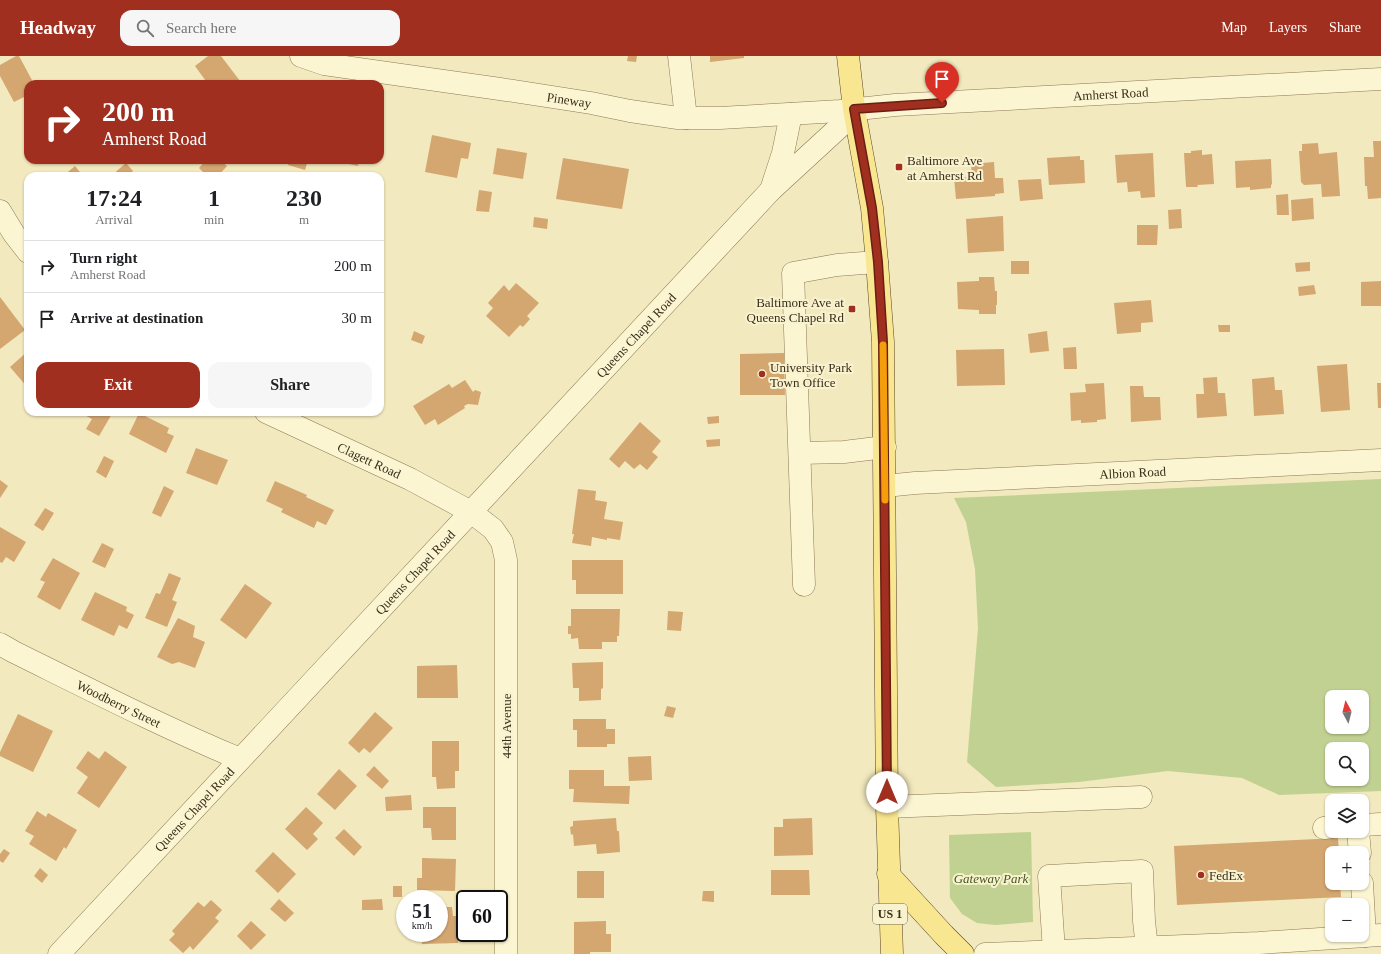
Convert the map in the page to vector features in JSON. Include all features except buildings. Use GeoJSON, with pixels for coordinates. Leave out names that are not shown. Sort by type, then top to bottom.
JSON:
{"type":"FeatureCollection","features":[{"type":"Feature","properties":{"kind":"main road","name":"US 1"},"geometry":{"type":"LineString","coordinates":[[848,56],[847,110],[872,208],[878,262],[883,342],[887,807],[888,874],[892,954]]}},
{"type":"Feature","properties":{"kind":"main road"},"geometry":{"type":"LineString","coordinates":[[888,874],[963,954]]}},
{"type":"Feature","properties":{"kind":"street","name":"Pineway"},"geometry":{"type":"LineString","coordinates":[[301,56],[324,64],[500,89],[650,114],[686,118],[720,118],[847,110]]}},
{"type":"Feature","properties":{"kind":"street"},"geometry":{"type":"LineString","coordinates":[[679,56],[686,118]]}},
{"type":"Feature","properties":{"kind":"street","name":"Amherst Road"},"geometry":{"type":"LineString","coordinates":[[847,110],[1381,79]]}},
{"type":"Feature","properties":{"kind":"street","name":"Queens Chapel Road"},"geometry":{"type":"LineString","coordinates":[[59,954],[771,190],[846,121],[847,110]]}},
{"type":"Feature","properties":{"kind":"street","name":"Queens Chapel Road"},"geometry":{"type":"LineString","coordinates":[[771,190],[783,152],[791,114]]}},
{"type":"Feature","properties":{"kind":"street"},"geometry":{"type":"LineString","coordinates":[[0,211],[24,247]]}},
{"type":"Feature","properties":{"kind":"street"},"geometry":{"type":"LineString","coordinates":[[804,585],[793,273],[837,265],[878,262]]}},
{"type":"Feature","properties":{"kind":"street","name":"Clagett Road"},"geometry":{"type":"LineString","coordinates":[[275,416],[410,479],[471,512]]}},
{"type":"Feature","properties":{"kind":"street"},"geometry":{"type":"LineString","coordinates":[[800,453],[844,452],[885,447]]}},
{"type":"Feature","properties":{"kind":"street","name":"Albion Road"},"geometry":{"type":"LineString","coordinates":[[885,486],[915,483],[1381,460]]}},
{"type":"Feature","properties":{"kind":"street","name":"44th Avenue"},"geometry":{"type":"LineString","coordinates":[[471,512],[493,529],[502,542],[506,560],[506,954]]}},
{"type":"Feature","properties":{"kind":"street","name":"Woodberry Street"},"geometry":{"type":"LineString","coordinates":[[0,644],[131,710],[240,760]]}},
{"type":"Feature","properties":{"kind":"street"},"geometry":{"type":"LineString","coordinates":[[887,807],[1141,797]]}},
{"type":"Feature","properties":{"kind":"street"},"geometry":{"type":"LineString","coordinates":[[1369,825],[1381,824]]}},
{"type":"Feature","properties":{"kind":"street"},"geometry":{"type":"LineString","coordinates":[[1054,951],[1049,876],[1142,871],[1144,922],[1136,950]]}},
{"type":"Feature","properties":{"kind":"street"},"geometry":{"type":"LineString","coordinates":[[985,954],[1054,951],[1260,949],[1373,935],[1363,890]]}},
{"type":"Feature","properties":{"kind":"green space"},"geometry":{"type":"Polygon","coordinates":[[[1381,479],[1381,791],[1279,795],[1242,778],[1168,771],[1079,782],[996,787],[967,762],[978,628],[975,569],[966,522],[954,498],[1381,479]]]}},
{"type":"Feature","properties":{"kind":"green space","name":"Gateway Park"},"geometry":{"type":"Polygon","coordinates":[[[1031,832],[1033,922],[995,925],[977,923],[962,914],[950,898],[949,835],[1031,832]]]}},
{"type":"Feature","properties":{"kind":"slow traffic"},"geometry":{"type":"LineString","coordinates":[[883,345],[885,500]]}},
{"type":"Feature","properties":{"kind":"place","name":"Baltimore Ave at Amherst Rd"},"geometry":{"type":"Point","coordinates":[899,167]}},
{"type":"Feature","properties":{"kind":"place","name":"Baltimore Ave at Queens Chapel Rd"},"geometry":{"type":"Point","coordinates":[852,309]}},
{"type":"Feature","properties":{"kind":"place","name":"University Park Town Office"},"geometry":{"type":"Point","coordinates":[762,374]}},
{"type":"Feature","properties":{"kind":"place","name":"FedEx"},"geometry":{"type":"Point","coordinates":[1201,875]}},
{"type":"Feature","properties":{"kind":"route"},"geometry":{"type":"LineString","coordinates":[[887,792],[883,342],[878,262],[872,208],[854,109],[942,103]]}}]}
